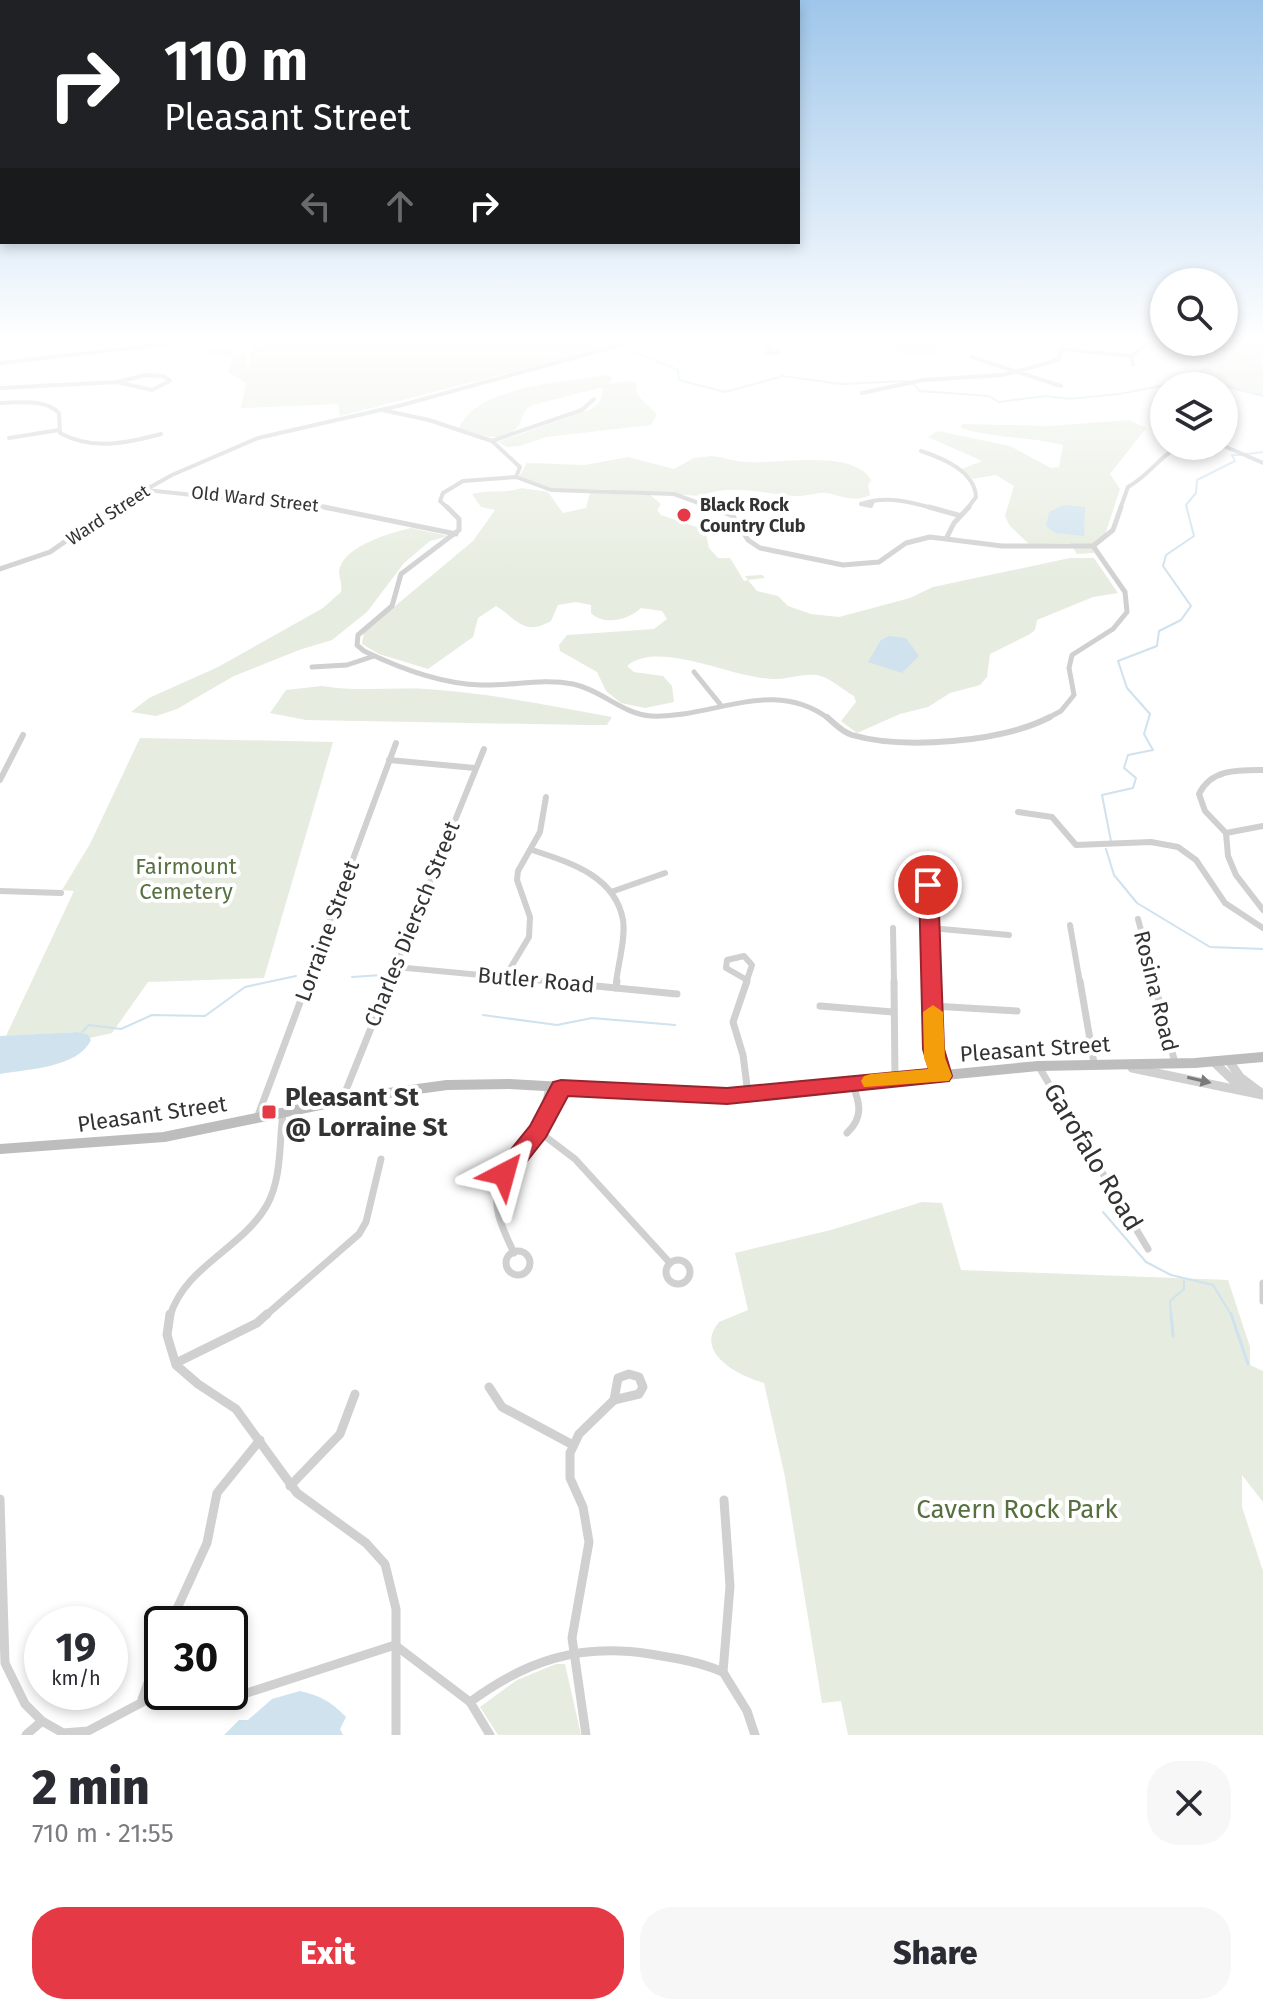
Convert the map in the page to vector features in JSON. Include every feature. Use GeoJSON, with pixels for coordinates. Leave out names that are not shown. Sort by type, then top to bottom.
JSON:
{"type":"FeatureCollection","features":[{"type":"Feature","properties":{"kind":"main road","name":"Pleasant Street"},"geometry":{"type":"LineString","coordinates":[[0,1149],[141,1140],[342,1100],[447,1085],[549,1087],[687,1096],[748,1094],[1038,1066],[1214,1062],[1263,1057]]}},
{"type":"Feature","properties":{"kind":"street"},"geometry":{"type":"LineString","coordinates":[[59,423],[59,430]]}},
{"type":"Feature","properties":{"kind":"street","name":"Ward Street"},"geometry":{"type":"LineString","coordinates":[[0,569],[57,548],[103,514],[189,466],[258,438],[325,423]]}},
{"type":"Feature","properties":{"kind":"street"},"geometry":{"type":"LineString","coordinates":[[435,423],[492,441],[520,467],[516,477]]}},
{"type":"Feature","properties":{"kind":"street"},"geometry":{"type":"LineString","coordinates":[[492,441],[544,423]]}},
{"type":"Feature","properties":{"kind":"street"},"geometry":{"type":"LineString","coordinates":[[9,438],[59,430],[74,440],[96,443],[126,442],[161,434]]}},
{"type":"Feature","properties":{"kind":"street"},"geometry":{"type":"LineString","coordinates":[[914,450],[954,466],[971,479],[976,498],[958,515],[947,537]]}},
{"type":"Feature","properties":{"kind":"street"},"geometry":{"type":"LineString","coordinates":[[1238,451],[1263,463]]}},
{"type":"Feature","properties":{"kind":"street"},"geometry":{"type":"LineString","coordinates":[[1093,546],[1098,558],[1123,589],[1127,606],[1118,626],[1081,647],[1071,657],[1068,665],[1074,695],[1067,707],[1051,719],[961,739],[909,742],[847,733],[823,714],[796,704],[757,699],[646,716],[618,709],[578,685],[462,683],[374,656],[357,645],[358,635],[392,606],[401,574],[456,534],[460,523],[440,501],[443,493],[468,479],[516,477],[551,490],[674,494],[733,516],[748,540],[760,548],[843,565],[876,563],[911,541],[947,537],[1002,546],[1093,546],[1113,530],[1128,487],[1147,477],[1160,460]]}},
{"type":"Feature","properties":{"kind":"street","name":"Old Ward Street"},"geometry":{"type":"LineString","coordinates":[[146,490],[304,502],[370,519],[456,534]]}},
{"type":"Feature","properties":{"kind":"street"},"geometry":{"type":"LineString","coordinates":[[873,501],[902,501],[958,515]]}},
{"type":"Feature","properties":{"kind":"street"},"geometry":{"type":"LineString","coordinates":[[312,667],[347,665],[374,656]]}},
{"type":"Feature","properties":{"kind":"street"},"geometry":{"type":"LineString","coordinates":[[694,672],[720,704]]}},
{"type":"Feature","properties":{"kind":"street"},"geometry":{"type":"LineString","coordinates":[[0,780],[23,735]]}},
{"type":"Feature","properties":{"kind":"street","name":"Lorraine Street"},"geometry":{"type":"LineString","coordinates":[[257,1118],[396,743]]}},
{"type":"Feature","properties":{"kind":"street","name":"Charles Diersch Street"},"geometry":{"type":"LineString","coordinates":[[342,1100],[484,749]]}},
{"type":"Feature","properties":{"kind":"street"},"geometry":{"type":"LineString","coordinates":[[389,760],[475,768]]}},
{"type":"Feature","properties":{"kind":"street"},"geometry":{"type":"LineString","coordinates":[[1263,770],[1222,774],[1202,786],[1200,802],[1226,833],[1231,866],[1263,910]]}},
{"type":"Feature","properties":{"kind":"street"},"geometry":{"type":"LineString","coordinates":[[505,977],[529,937],[530,917],[517,880],[518,871],[540,832],[546,797]]}},
{"type":"Feature","properties":{"kind":"street"},"geometry":{"type":"LineString","coordinates":[[1018,812],[1052,817],[1076,845],[1151,842],[1178,847],[1196,860],[1225,903],[1263,928]]}},
{"type":"Feature","properties":{"kind":"street"},"geometry":{"type":"LineString","coordinates":[[1226,833],[1263,826]]}},
{"type":"Feature","properties":{"kind":"street"},"geometry":{"type":"LineString","coordinates":[[532,850],[585,868],[611,892],[623,920],[616,988]]}},
{"type":"Feature","properties":{"kind":"street"},"geometry":{"type":"LineString","coordinates":[[611,892],[665,873]]}},
{"type":"Feature","properties":{"kind":"street"},"geometry":{"type":"LineString","coordinates":[[928,885],[934,1058],[941,1076]]}},
{"type":"Feature","properties":{"kind":"street"},"geometry":{"type":"LineString","coordinates":[[0,891],[61,893]]}},
{"type":"Feature","properties":{"kind":"street","name":"Rosina Road"},"geometry":{"type":"LineString","coordinates":[[1138,919],[1175,1063]]}},
{"type":"Feature","properties":{"kind":"street"},"geometry":{"type":"LineString","coordinates":[[1070,925],[1094,1063],[1263,1094]]}},
{"type":"Feature","properties":{"kind":"street"},"geometry":{"type":"LineString","coordinates":[[893,928],[895,1079]]}},
{"type":"Feature","properties":{"kind":"street"},"geometry":{"type":"LineString","coordinates":[[930,928],[1009,935]]}},
{"type":"Feature","properties":{"kind":"street","name":"Butler Road"},"geometry":{"type":"LineString","coordinates":[[396,967],[677,994]]}},
{"type":"Feature","properties":{"kind":"street"},"geometry":{"type":"LineString","coordinates":[[747,980],[733,1022],[743,1055],[748,1094]]}},
{"type":"Feature","properties":{"kind":"street"},"geometry":{"type":"LineString","coordinates":[[820,1006],[893,1012]]}},
{"type":"Feature","properties":{"kind":"street"},"geometry":{"type":"LineString","coordinates":[[933,1006],[1017,1011]]}},
{"type":"Feature","properties":{"kind":"street"},"geometry":{"type":"LineString","coordinates":[[1229,1061],[1240,1077],[1263,1094]]}},
{"type":"Feature","properties":{"kind":"street"},"geometry":{"type":"LineString","coordinates":[[1214,1062],[1225,1076],[1244,1091]]}},
{"type":"Feature","properties":{"kind":"street","name":"Garofalo Road"},"geometry":{"type":"LineString","coordinates":[[1038,1066],[1148,1249]]}},
{"type":"Feature","properties":{"kind":"street"},"geometry":{"type":"LineString","coordinates":[[847,1133],[858,1123],[861,1114],[852,1083]]}},
{"type":"Feature","properties":{"kind":"street"},"geometry":{"type":"LineString","coordinates":[[546,1111],[549,1087]]}},
{"type":"Feature","properties":{"kind":"street"},"geometry":{"type":"LineString","coordinates":[[514,1253],[496,1215],[495,1194],[504,1174],[538,1131],[561,1088]]}},
{"type":"Feature","properties":{"kind":"street"},"geometry":{"type":"LineString","coordinates":[[283,1113],[268,1202],[253,1221],[197,1273],[174,1304],[167,1333],[176,1363],[196,1385],[239,1410],[276,1470],[290,1486],[308,1504],[370,1546],[387,1567],[395,1590],[396,1735]]}},
{"type":"Feature","properties":{"kind":"street"},"geometry":{"type":"LineString","coordinates":[[538,1131],[558,1143],[575,1159],[670,1263]]}},
{"type":"Feature","properties":{"kind":"street"},"geometry":{"type":"LineString","coordinates":[[176,1363],[257,1323],[359,1234],[366,1222],[381,1159]]}},
{"type":"Feature","properties":{"kind":"street"},"geometry":{"type":"LineString","coordinates":[[1263,1283],[1263,1301]]}},
{"type":"Feature","properties":{"kind":"street"},"geometry":{"type":"LineString","coordinates":[[489,1387],[495,1401],[502,1407],[573,1445]]}},
{"type":"Feature","properties":{"kind":"street"},"geometry":{"type":"LineString","coordinates":[[290,1486],[333,1444],[347,1423],[355,1394]]}},
{"type":"Feature","properties":{"kind":"street"},"geometry":{"type":"LineString","coordinates":[[586,1735],[573,1649],[573,1616],[589,1542],[583,1507],[569,1470],[573,1445],[579,1434],[614,1400]]}},
{"type":"Feature","properties":{"kind":"street"},"geometry":{"type":"LineString","coordinates":[[178,1606],[207,1543],[217,1493],[260,1440]]}},
{"type":"Feature","properties":{"kind":"street"},"geometry":{"type":"LineString","coordinates":[[0,1499],[5,1663],[20,1695],[42,1721],[63,1733],[88,1731],[142,1699],[247,1693],[395,1645]]}},
{"type":"Feature","properties":{"kind":"street"},"geometry":{"type":"LineString","coordinates":[[723,1672],[727,1648],[728,1522],[724,1500]]}},
{"type":"Feature","properties":{"kind":"street"},"geometry":{"type":"LineString","coordinates":[[395,1645],[470,1702],[490,1735]]}},
{"type":"Feature","properties":{"kind":"street"},"geometry":{"type":"LineString","coordinates":[[470,1702],[500,1681],[573,1649],[620,1647],[687,1660],[723,1672],[747,1711],[755,1735]]}},
{"type":"Feature","properties":{"kind":"street"},"geometry":{"type":"LineString","coordinates":[[142,1699],[144,1694]]}},
{"type":"Feature","properties":{"kind":"street"},"geometry":{"type":"LineString","coordinates":[[26,1735],[42,1721]]}},
{"type":"Feature","properties":{"kind":"green space"},"geometry":{"type":"Polygon","coordinates":[[[463,423],[520,423],[513,431],[498,437],[459,429],[463,423]]]}},
{"type":"Feature","properties":{"kind":"green space"},"geometry":{"type":"Polygon","coordinates":[[[552,423],[652,423],[546,437],[520,446],[507,447],[498,442],[552,423]]]}},
{"type":"Feature","properties":{"kind":"green space"},"geometry":{"type":"Polygon","coordinates":[[[1135,423],[1146,428],[1110,474],[1120,489],[1105,535],[1091,545],[1094,553],[1077,554],[1070,543],[1029,544],[1010,526],[1005,516],[1014,486],[996,475],[973,479],[962,469],[982,461],[928,437],[938,431],[1010,446],[1051,468],[1059,467],[1063,445],[961,428],[962,424],[1050,426],[1135,423]]]}},
{"type":"Feature","properties":{"kind":"green space","name":"Black Rock Country Club"},"geometry":{"type":"Polygon","coordinates":[[[711,456],[743,462],[815,460],[849,464],[862,470],[871,480],[868,485],[870,495],[854,499],[827,493],[795,496],[747,490],[723,490],[701,496],[552,489],[519,477],[527,463],[585,465],[628,457],[674,469],[694,458],[711,456]]]}},
{"type":"Feature","properties":{"kind":"green space","name":"Black Rock Country Club"},"geometry":{"type":"Polygon","coordinates":[[[522,488],[548,492],[563,513],[586,508],[590,493],[650,495],[661,504],[657,510],[661,515],[705,530],[709,548],[718,558],[730,558],[744,581],[748,580],[757,591],[778,596],[788,606],[811,614],[839,617],[910,598],[933,587],[1070,558],[1094,558],[1118,593],[1093,597],[1037,620],[1035,630],[1030,634],[990,654],[987,677],[980,685],[950,693],[928,707],[900,714],[857,733],[841,721],[856,702],[854,696],[821,676],[772,679],[676,658],[657,656],[640,659],[627,666],[634,672],[663,676],[672,686],[674,702],[645,708],[621,703],[606,691],[597,672],[560,651],[559,645],[567,635],[654,629],[667,619],[662,611],[641,608],[623,618],[609,620],[591,613],[591,605],[576,602],[558,605],[551,621],[534,627],[521,624],[496,606],[478,618],[473,637],[428,669],[379,654],[362,644],[364,632],[473,541],[495,510],[481,507],[472,494],[522,488]]]}},
{"type":"Feature","properties":{"kind":"green space"},"geometry":{"type":"Polygon","coordinates":[[[411,528],[448,536],[430,541],[404,563],[367,612],[332,640],[234,676],[177,709],[156,716],[131,712],[149,698],[218,667],[323,608],[341,592],[339,573],[344,559],[360,546],[411,528]]]}},
{"type":"Feature","properties":{"kind":"green space"},"geometry":{"type":"Polygon","coordinates":[[[762,575],[765,578],[748,580],[745,576],[762,575]]]}},
{"type":"Feature","properties":{"kind":"green space"},"geometry":{"type":"Polygon","coordinates":[[[322,686],[451,691],[612,717],[607,725],[587,725],[306,720],[270,713],[286,690],[322,686]]]}},
{"type":"Feature","properties":{"kind":"green space","name":"Fairmount Cemetery"},"geometry":{"type":"Polygon","coordinates":[[[140,738],[333,742],[264,978],[148,982],[112,1033],[90,1038],[77,1032],[6,1036],[74,891],[62,890],[90,844],[140,738]]]}},
{"type":"Feature","properties":{"kind":"green space","name":"Cavern Rock Park"},"geometry":{"type":"Polygon","coordinates":[[[922,1202],[942,1203],[961,1270],[1228,1280],[1250,1347],[1250,1365],[1263,1371],[1263,1502],[1242,1475],[1242,1507],[1263,1571],[1263,1735],[848,1735],[841,1701],[822,1703],[785,1477],[764,1383],[722,1362],[715,1353],[712,1333],[719,1322],[748,1310],[735,1253],[831,1230],[922,1202]]]}},
{"type":"Feature","properties":{"kind":"green space"},"geometry":{"type":"Polygon","coordinates":[[[556,1664],[565,1664],[581,1735],[498,1735],[480,1707],[517,1680],[556,1664]]]}},
{"type":"Feature","properties":{"kind":"water"},"geometry":{"type":"Polygon","coordinates":[[[1063,505],[1085,507],[1084,536],[1055,533],[1046,526],[1049,512],[1063,505]]]}},
{"type":"Feature","properties":{"kind":"water"},"geometry":{"type":"Polygon","coordinates":[[[889,636],[906,638],[919,656],[902,673],[868,662],[881,640],[889,636]]]}},
{"type":"Feature","properties":{"kind":"water"},"geometry":{"type":"Polygon","coordinates":[[[77,1032],[88,1035],[91,1040],[84,1049],[64,1062],[0,1074],[0,1036],[77,1032]]]}},
{"type":"Feature","properties":{"kind":"water"},"geometry":{"type":"Polygon","coordinates":[[[300,1691],[325,1700],[346,1717],[340,1729],[343,1735],[224,1735],[239,1720],[248,1720],[272,1699],[300,1691]]]}},
{"type":"Feature","properties":{"kind":"waterway"},"geometry":{"type":"LineString","coordinates":[[1247,454],[1263,452]]}},
{"type":"Feature","properties":{"kind":"waterway"},"geometry":{"type":"LineString","coordinates":[[1111,841],[1102,795],[1133,788],[1136,778],[1124,768],[1128,755],[1153,750],[1144,734],[1150,714],[1127,688],[1118,661],[1157,646],[1159,631],[1181,620],[1191,606],[1163,566],[1166,555],[1194,536],[1186,505],[1196,493],[1197,480],[1235,461],[1232,455],[1241,455]]}},
{"type":"Feature","properties":{"kind":"waterway"},"geometry":{"type":"LineString","coordinates":[[1106,849],[1114,875],[1137,903],[1210,947],[1263,949]]}},
{"type":"Feature","properties":{"kind":"waterway"},"geometry":{"type":"LineString","coordinates":[[352,977],[382,975]]}},
{"type":"Feature","properties":{"kind":"waterway"},"geometry":{"type":"LineString","coordinates":[[82,1032],[89,1025],[121,1029],[152,1015],[205,1016],[245,987],[296,976]]}},
{"type":"Feature","properties":{"kind":"waterway"},"geometry":{"type":"LineString","coordinates":[[483,1015],[557,1025],[592,1018],[675,1025]]}},
{"type":"Feature","properties":{"kind":"waterway"},"geometry":{"type":"LineString","coordinates":[[1103,1212],[1146,1262],[1171,1275],[1213,1285],[1231,1315]]}},
{"type":"Feature","properties":{"kind":"waterway"},"geometry":{"type":"LineString","coordinates":[[1171,1316],[1170,1301],[1184,1289],[1184,1281]]}},
{"type":"Feature","properties":{"kind":"waterway"},"geometry":{"type":"LineString","coordinates":[[1171,1314],[1173,1336]]}},
{"type":"Feature","properties":{"kind":"waterway"},"geometry":{"type":"LineString","coordinates":[[1231,1315],[1248,1364]]}},
{"type":"Feature","properties":{"kind":"slow traffic"},"geometry":{"type":"LineString","coordinates":[[871,1081],[941,1076],[934,1058],[933,1012]]}},
{"type":"Feature","properties":{"kind":"place","name":"Black Rock Country Club"},"geometry":{"type":"Point","coordinates":[684,515]}},
{"type":"Feature","properties":{"kind":"place","name":"Pleasant St @ Lorraine St"},"geometry":{"type":"Point","coordinates":[269,1112]}},
{"type":"Feature","properties":{"kind":"route"},"geometry":{"type":"LineString","coordinates":[[504,1174],[538,1131],[561,1088],[727,1096],[941,1076],[933,1049],[928,885]]}}]}
